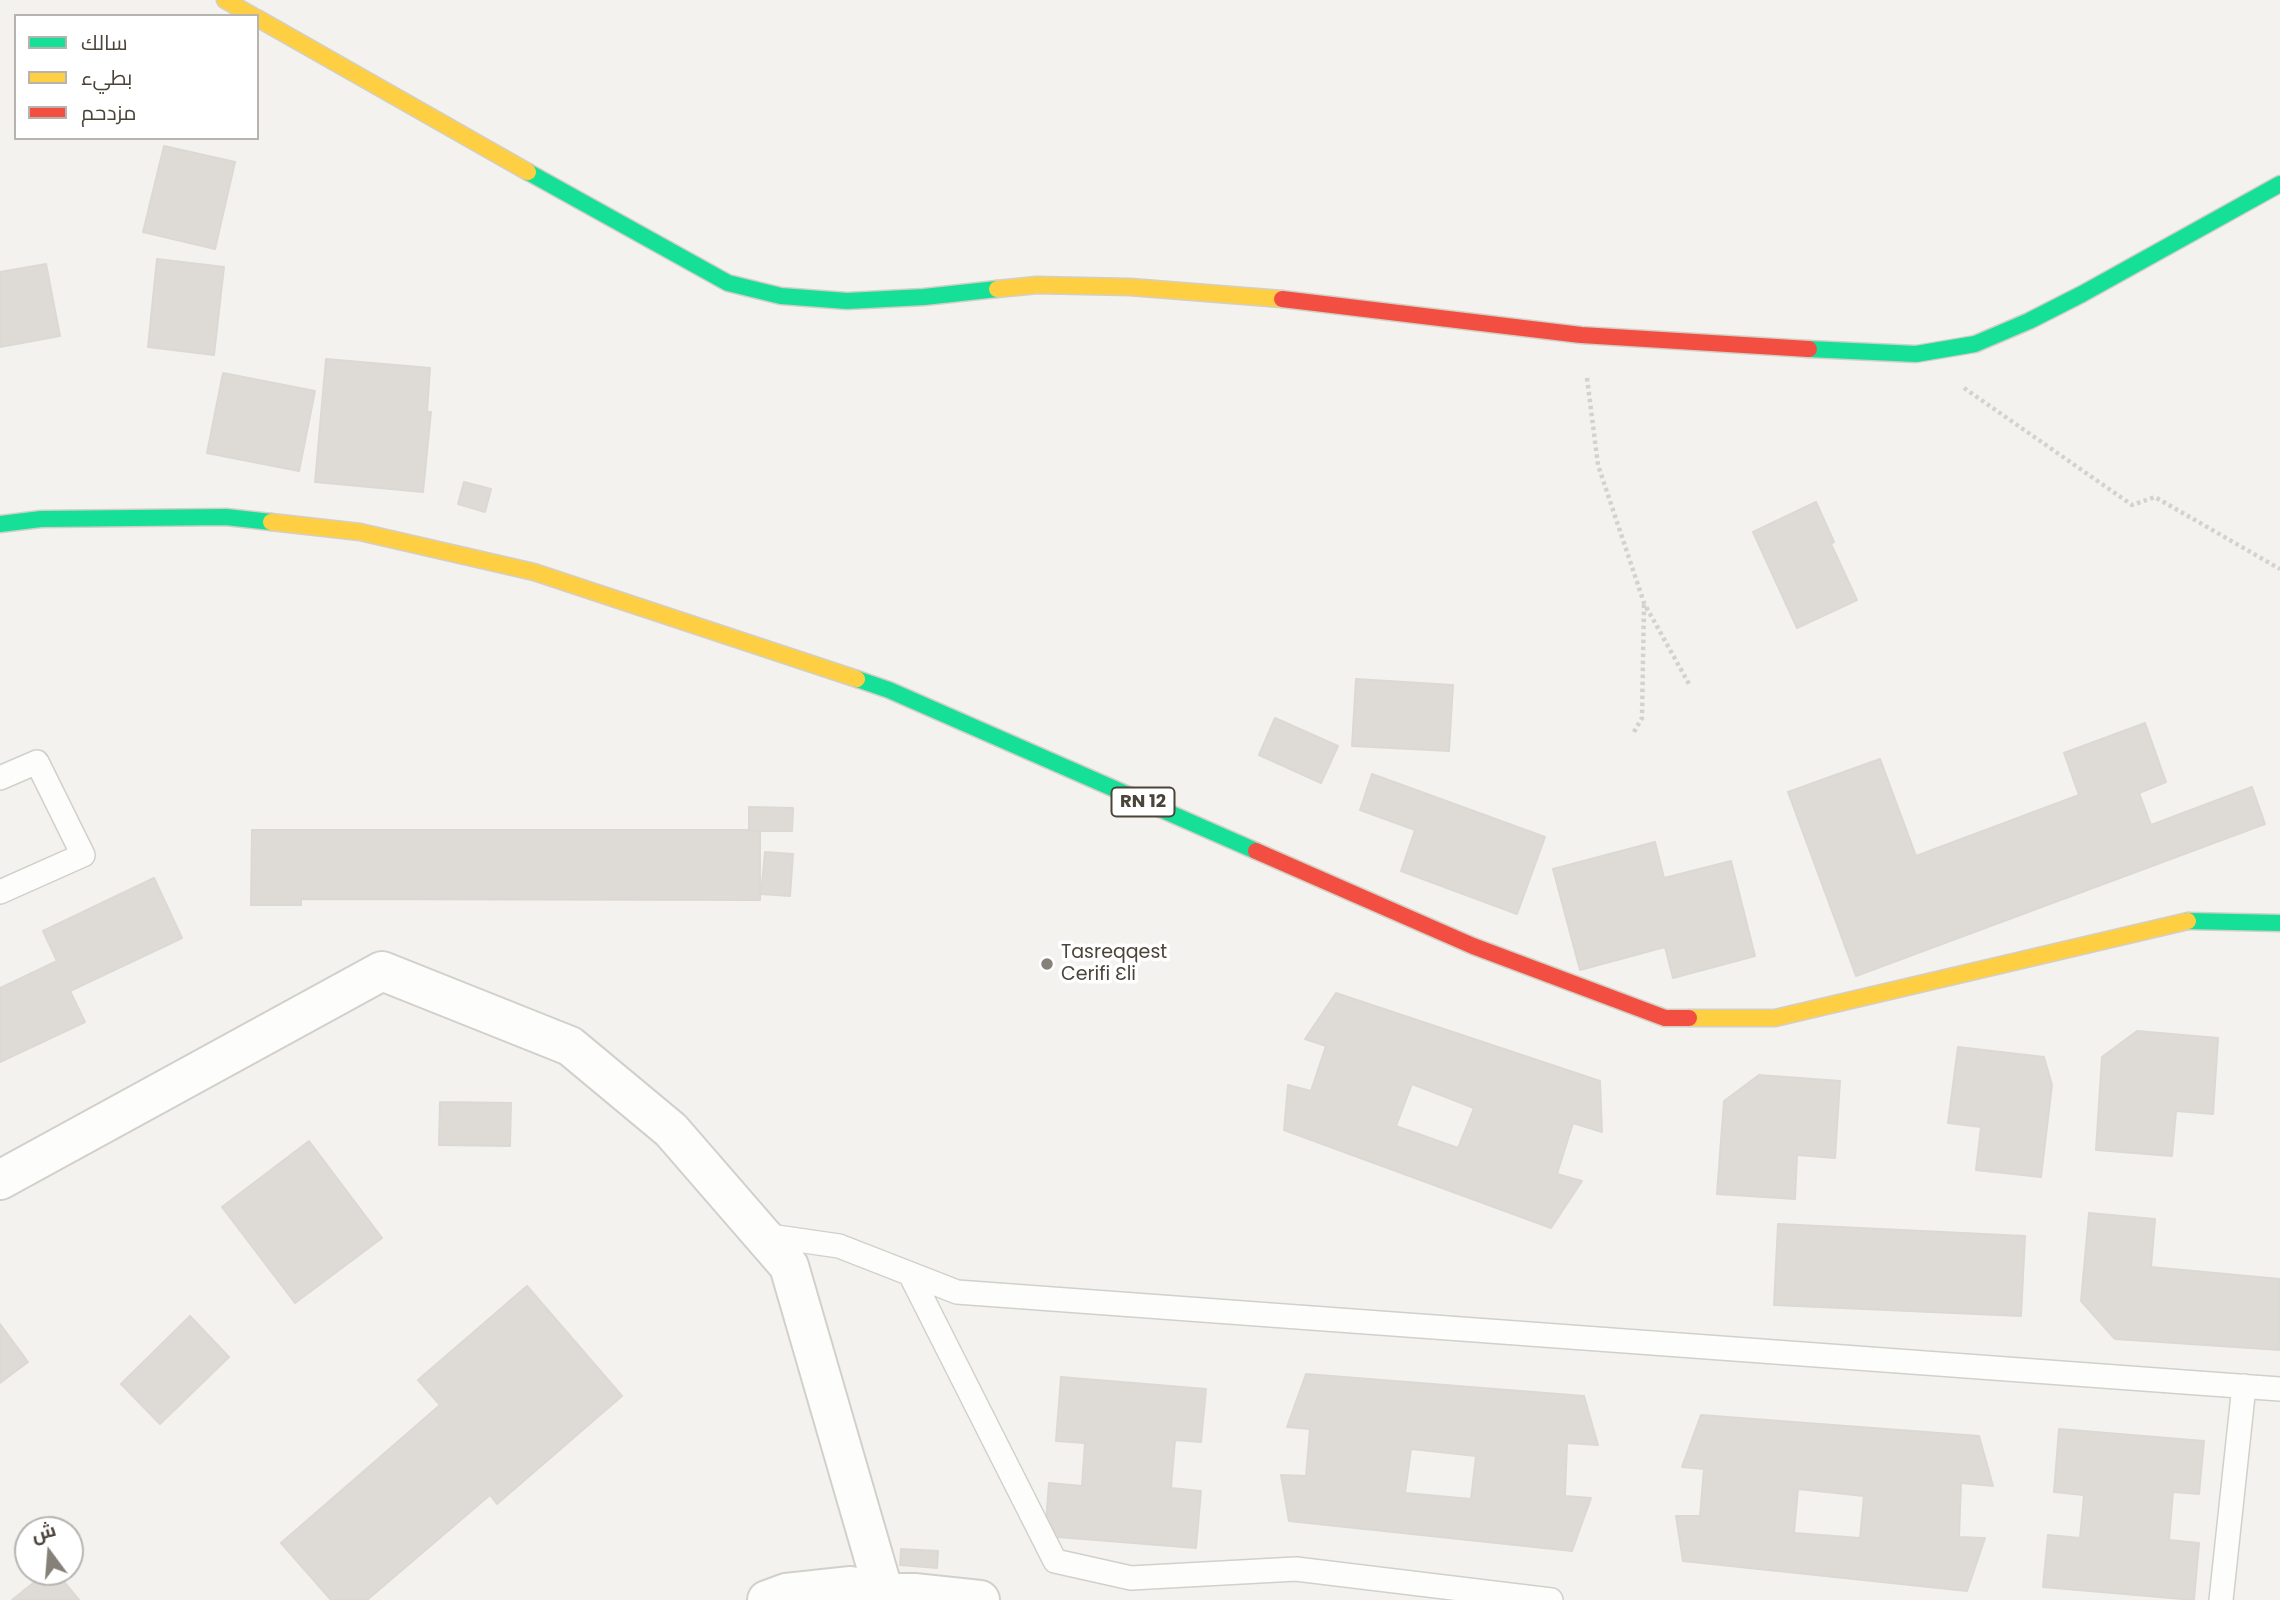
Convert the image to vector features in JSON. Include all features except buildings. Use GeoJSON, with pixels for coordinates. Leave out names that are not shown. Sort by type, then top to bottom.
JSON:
{"type":"FeatureCollection","features":[{"type":"Feature","properties":{"kind":"main road"},"geometry":{"type":"LineString","coordinates":[[225,0],[250,14]]}},
{"type":"Feature","properties":{"kind":"main road"},"geometry":{"type":"LineString","coordinates":[[259,19],[678,257],[729,283],[780,296],[847,301],[924,297],[1037,285],[1130,287],[1254,296],[1581,335],[1916,354],[1975,344],[2029,321],[2280,184]]}},
{"type":"Feature","properties":{"kind":"main road","name":"RN 12"},"geometry":{"type":"LineString","coordinates":[[0,524],[41,519],[226,517],[360,532],[534,572],[889,690],[1473,946],[1665,1018],[1775,1018],[2190,920],[2280,923]]}},
{"type":"Feature","properties":{"kind":"street"},"geometry":{"type":"LineString","coordinates":[[0,1180],[382,971],[570,1045],[671,1130],[789,1266],[884,1593]]}},
{"type":"Feature","properties":{"kind":"street"},"geometry":{"type":"LineString","coordinates":[[767,1600],[786,1592],[851,1586],[884,1593],[914,1593],[980,1600]]}},
{"type":"Feature","properties":{"kind":"lane"},"geometry":{"type":"LineString","coordinates":[[0,778],[37,762],[83,855],[0,892]]}},
{"type":"Feature","properties":{"kind":"lane"},"geometry":{"type":"LineString","coordinates":[[761,1235],[839,1247],[957,1292],[2280,1389]]}},
{"type":"Feature","properties":{"kind":"lane"},"geometry":{"type":"LineString","coordinates":[[910,1274],[1055,1561],[1131,1578],[1296,1569],[1551,1600]]}},
{"type":"Feature","properties":{"kind":"lane"},"geometry":{"type":"LineString","coordinates":[[2221,1600],[2244,1386]]}},
{"type":"Feature","properties":{"kind":"path"},"geometry":{"type":"LineString","coordinates":[[1581,335],[1598,465],[1644,604],[1689,684]]}},
{"type":"Feature","properties":{"kind":"path"},"geometry":{"type":"LineString","coordinates":[[1916,354],[2132,505],[2155,497],[2280,569]]}},
{"type":"Feature","properties":{"kind":"path"},"geometry":{"type":"LineString","coordinates":[[1634,732],[1642,718],[1644,604]]}},
{"type":"Feature","properties":{"kind":"traffic: fast"},"geometry":{"type":"LineString","coordinates":[[528,172],[728,283],[781,296],[847,301],[924,297],[997,289]]}},
{"type":"Feature","properties":{"kind":"traffic: fast"},"geometry":{"type":"LineString","coordinates":[[1809,349],[1916,354],[1975,344],[2082,294],[2280,184]]}},
{"type":"Feature","properties":{"kind":"traffic: fast"},"geometry":{"type":"LineString","coordinates":[[0,524],[41,519],[226,517],[271,522]]}},
{"type":"Feature","properties":{"kind":"traffic: fast"},"geometry":{"type":"LineString","coordinates":[[857,679],[889,690],[1256,851]]}},
{"type":"Feature","properties":{"kind":"traffic: fast"},"geometry":{"type":"LineString","coordinates":[[2188,921],[2280,923]]}},
{"type":"Feature","properties":{"kind":"traffic: slow"},"geometry":{"type":"LineString","coordinates":[[225,0],[250,14]]}},
{"type":"Feature","properties":{"kind":"traffic: slow"},"geometry":{"type":"LineString","coordinates":[[259,19],[528,172]]}},
{"type":"Feature","properties":{"kind":"traffic: slow"},"geometry":{"type":"LineString","coordinates":[[997,289],[1037,285],[1130,287],[1282,299]]}},
{"type":"Feature","properties":{"kind":"traffic: slow"},"geometry":{"type":"LineString","coordinates":[[271,522],[360,532],[534,572],[857,679]]}},
{"type":"Feature","properties":{"kind":"traffic: slow"},"geometry":{"type":"LineString","coordinates":[[1689,1018],[1775,1018],[2188,921]]}},
{"type":"Feature","properties":{"kind":"traffic: jam"},"geometry":{"type":"LineString","coordinates":[[1282,299],[1581,335],[1809,349]]}},
{"type":"Feature","properties":{"kind":"traffic: jam"},"geometry":{"type":"LineString","coordinates":[[1256,851],[1473,946],[1665,1018],[1689,1018]]}},
{"type":"Feature","properties":{"kind":"place","name":"Tasreqqest Cerifi Ɛli"},"geometry":{"type":"Point","coordinates":[1047,964]}}]}
